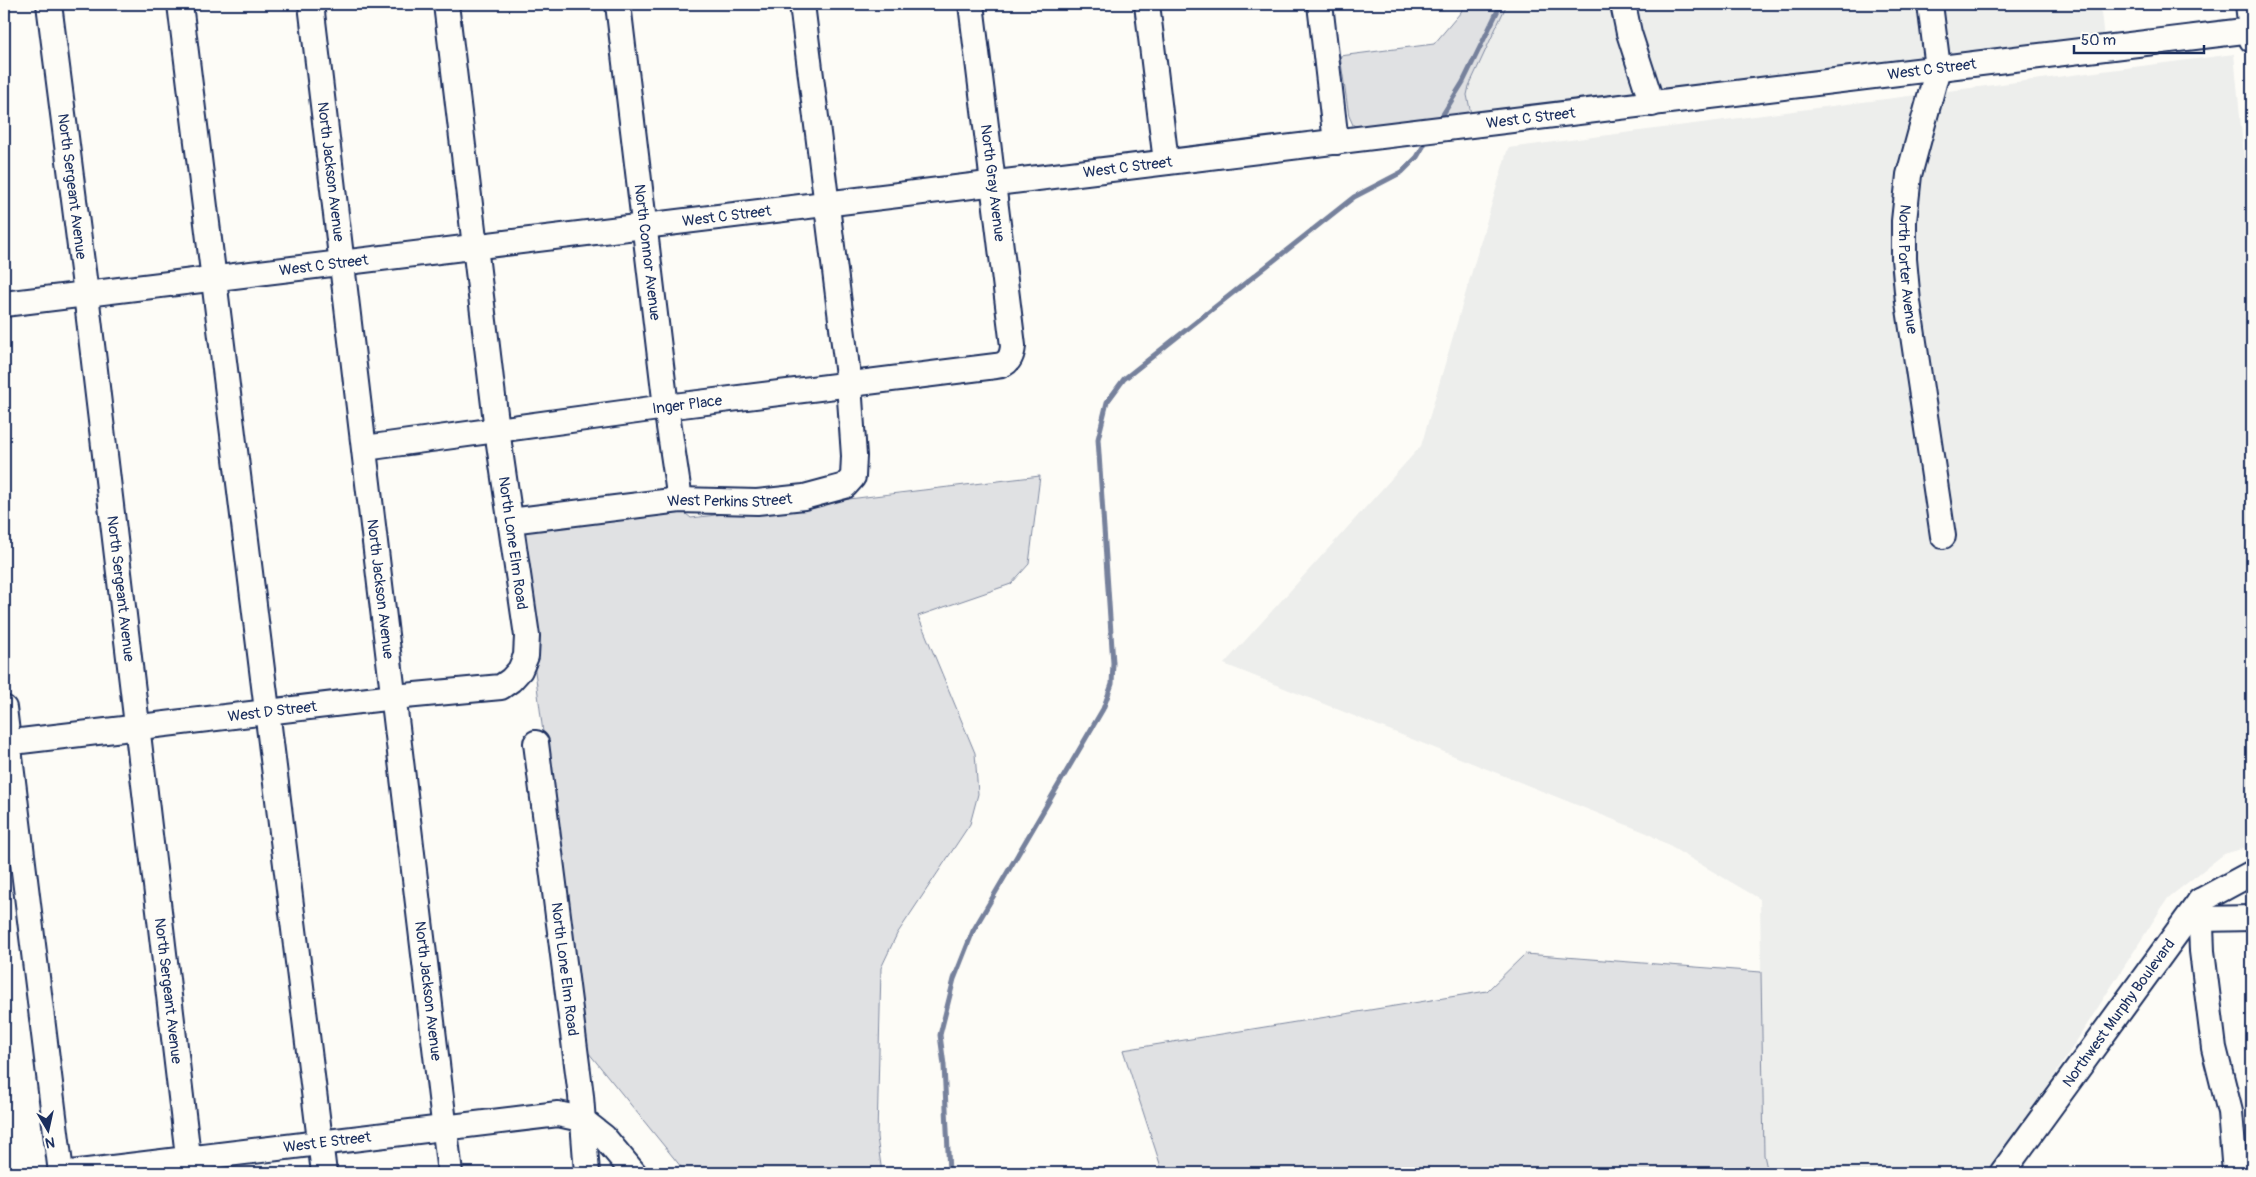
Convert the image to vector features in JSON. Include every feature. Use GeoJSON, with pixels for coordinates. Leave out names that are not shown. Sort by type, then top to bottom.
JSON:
{"type":"FeatureCollection","features":[{"type":"Feature","properties":{"kind":"street","name":"North Sergeant Avenue"},"geometry":{"type":"LineString","coordinates":[[49,4],[86,294],[189,1166]]}},
{"type":"Feature","properties":{"kind":"street"},"geometry":{"type":"LineString","coordinates":[[180,4],[324,1173]]}},
{"type":"Feature","properties":{"kind":"street","name":"North Jackson Avenue"},"geometry":{"type":"LineString","coordinates":[[311,4],[450,1173]]}},
{"type":"Feature","properties":{"kind":"street","name":"North Lone Elm Road"},"geometry":{"type":"LineString","coordinates":[[446,4],[497,430],[526,636],[526,656]]}},
{"type":"Feature","properties":{"kind":"street","name":"North Connor Avenue"},"geometry":{"type":"LineString","coordinates":[[618,4],[666,407],[680,500]]}},
{"type":"Feature","properties":{"kind":"street"},"geometry":{"type":"LineString","coordinates":[[802,4],[849,384]]}},
{"type":"Feature","properties":{"kind":"street","name":"North Gray Avenue"},"geometry":{"type":"LineString","coordinates":[[970,4],[1013,346],[1013,354],[1008,360]]}},
{"type":"Feature","properties":{"kind":"street"},"geometry":{"type":"LineString","coordinates":[[1147,4],[1166,162]]}},
{"type":"Feature","properties":{"kind":"street"},"geometry":{"type":"LineString","coordinates":[[1320,4],[1336,142]]}},
{"type":"Feature","properties":{"kind":"street"},"geometry":{"type":"LineString","coordinates":[[1623,4],[1629,33],[1652,104]]}},
{"type":"Feature","properties":{"kind":"street","name":"North Porter Avenue"},"geometry":{"type":"LineString","coordinates":[[1930,4],[1938,68],[1909,175],[1904,220],[1904,259],[1908,302],[1943,536]]}},
{"type":"Feature","properties":{"kind":"street"},"geometry":{"type":"LineString","coordinates":[[2248,4],[2252,34]]}},
{"type":"Feature","properties":{"kind":"street","name":"West C Street"},"geometry":{"type":"LineString","coordinates":[[4,304],[1938,68],[2252,34]]}},
{"type":"Feature","properties":{"kind":"street","name":"Inger Place"},"geometry":{"type":"LineString","coordinates":[[365,448],[666,407],[996,366],[1008,360]]}},
{"type":"Feature","properties":{"kind":"street","name":"West Perkins Street"},"geometry":{"type":"LineString","coordinates":[[510,521],[680,500],[757,502],[804,497],[846,486],[853,478],[854,469],[849,384]]}},
{"type":"Feature","properties":{"kind":"street","name":"West D Street"},"geometry":{"type":"LineString","coordinates":[[6,743],[394,697],[482,691],[501,687],[511,680],[520,670],[526,656]]}},
{"type":"Feature","properties":{"kind":"street"},"geometry":{"type":"LineString","coordinates":[[4,708],[6,743],[61,1173]]}},
{"type":"Feature","properties":{"kind":"street","name":"North Lone Elm Road"},"geometry":{"type":"LineString","coordinates":[[536,743],[581,1096],[581,1119],[588,1173]]}},
{"type":"Feature","properties":{"kind":"street","name":"Northwest Murphy Boulevard"},"geometry":{"type":"LineString","coordinates":[[2002,1173],[2200,910],[2252,873]]}},
{"type":"Feature","properties":{"kind":"street"},"geometry":{"type":"LineString","coordinates":[[2234,1173],[2230,1112],[2214,1048],[2202,951],[2200,910],[2252,918]]}},
{"type":"Feature","properties":{"kind":"street","name":"West E Street"},"geometry":{"type":"LineString","coordinates":[[71,1173],[189,1166],[321,1143],[558,1114],[581,1119]]}},
{"type":"Feature","properties":{"kind":"street"},"geometry":{"type":"LineString","coordinates":[[581,1119],[604,1138],[634,1173]]}},
{"type":"Feature","properties":{"kind":"shaded area"},"geometry":{"type":"Polygon","coordinates":[[[1464,4],[1507,4],[1469,86],[1467,95],[1471,114],[1359,127],[1353,125],[1349,116],[1340,56],[1434,44],[1461,12],[1464,4]]]}},
{"type":"Feature","properties":{"kind":"shaded area"},"geometry":{"type":"Polygon","coordinates":[[[1507,4],[1919,4],[1924,50],[1923,54],[1917,59],[1471,114],[1467,95],[1469,86],[1507,4]]]}},
{"type":"Feature","properties":{"kind":"shaded area"},"geometry":{"type":"Polygon","coordinates":[[[1941,4],[2100,4],[2104,38],[1954,56],[1947,48],[1941,4]]]}},
{"type":"Feature","properties":{"kind":"shaded area"},"geometry":{"type":"Polygon","coordinates":[[[2234,54],[2252,240],[2252,846],[2224,854],[2168,898],[1992,1173],[1768,1173],[1764,1155],[1760,899],[1647,833],[1224,664],[1421,446],[1508,148],[2234,54]]]}},
{"type":"Feature","properties":{"kind":"shaded area"},"geometry":{"type":"Polygon","coordinates":[[[1040,476],[1029,564],[1011,584],[918,616],[975,753],[978,794],[970,824],[897,934],[881,968],[877,1137],[882,1173],[686,1173],[584,1047],[516,525],[676,506],[691,518],[1040,476]]]}},
{"type":"Feature","properties":{"kind":"shaded area"},"geometry":{"type":"Polygon","coordinates":[[[1525,954],[1761,972],[1764,1155],[1768,1173],[1163,1173],[1123,1050],[1487,991],[1525,954]]]}},
{"type":"Feature","properties":{"kind":"waterway"},"geometry":{"type":"LineString","coordinates":[[1442,116],[1463,82],[1501,4]]}},
{"type":"Feature","properties":{"kind":"waterway"},"geometry":{"type":"LineString","coordinates":[[949,1173],[944,1065],[940,1035],[954,979],[973,931],[1103,709],[1112,684],[1113,663],[1098,439],[1107,402],[1124,379],[1354,197],[1402,172],[1417,157],[1424,145]]}}]}
